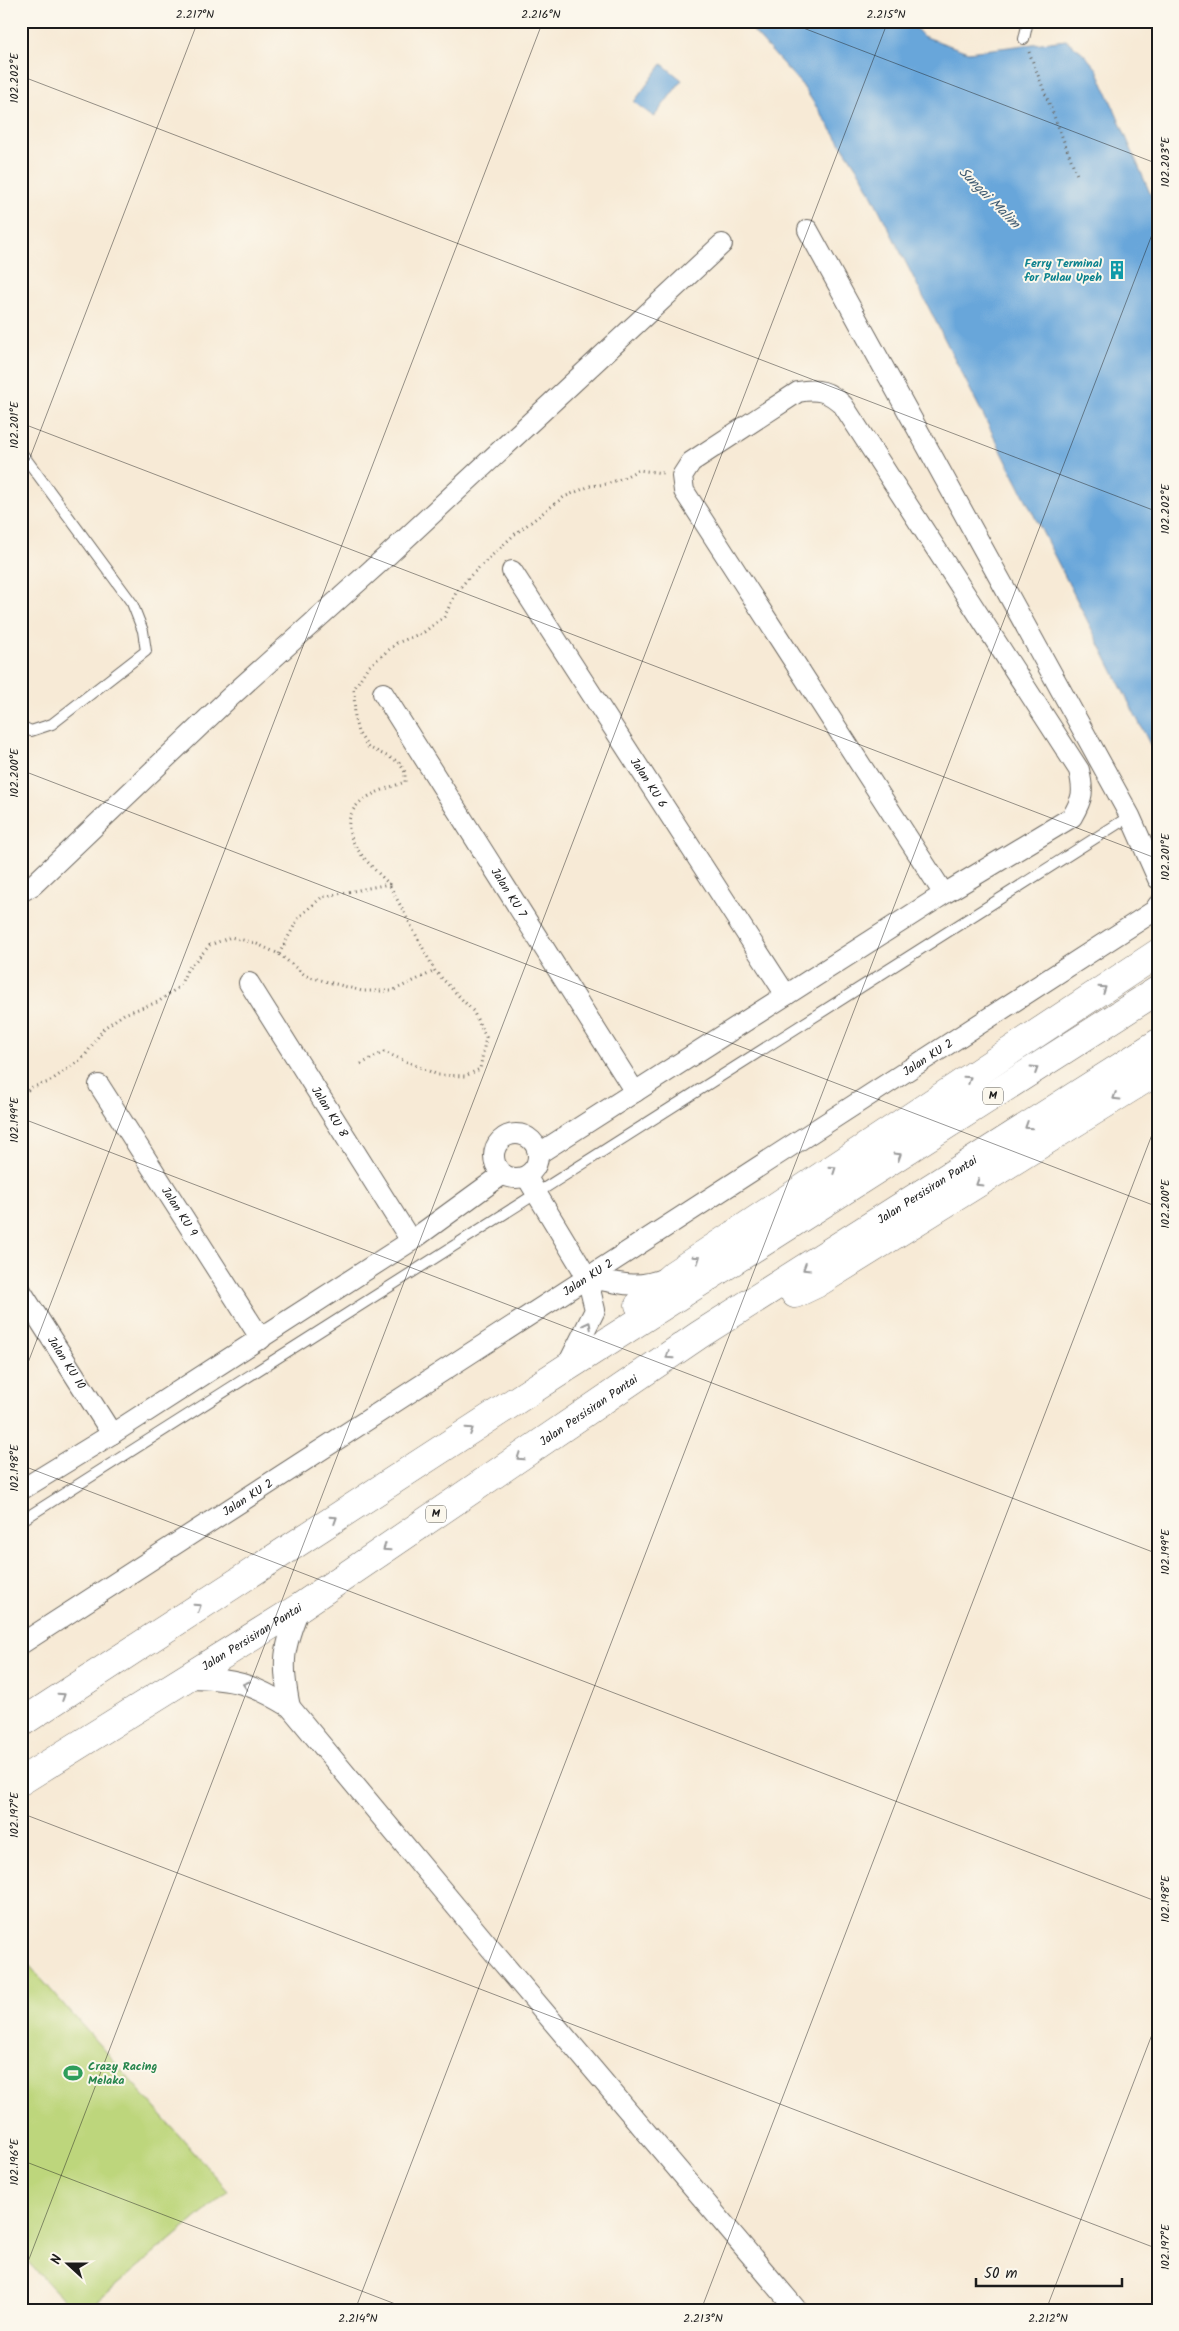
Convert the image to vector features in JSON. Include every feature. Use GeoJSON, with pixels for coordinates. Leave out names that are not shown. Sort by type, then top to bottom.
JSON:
{"type":"FeatureCollection","features":[{"type":"Feature","properties":{"kind":"main road"},"geometry":{"type":"LineString","coordinates":[[566,1368],[674,1274],[1158,953]]}},
{"type":"Feature","properties":{"kind":"main road","name":"M"},"geometry":{"type":"LineString","coordinates":[[21,1723],[566,1368],[1158,990]]}},
{"type":"Feature","properties":{"kind":"main road","name":"Jalan Persisiran Pantai"},"geometry":{"type":"LineString","coordinates":[[21,1781],[189,1678],[300,1607],[699,1335],[1158,1043]]}},
{"type":"Feature","properties":{"kind":"main road"},"geometry":{"type":"LineString","coordinates":[[699,1335],[757,1313],[816,1284],[1158,1071]]}},
{"type":"Feature","properties":{"kind":"street"},"geometry":{"type":"LineString","coordinates":[[808,230],[1130,816],[1158,879]]}},
{"type":"Feature","properties":{"kind":"street"},"geometry":{"type":"LineString","coordinates":[[21,892],[33,885],[228,699],[388,554],[722,244]]}},
{"type":"Feature","properties":{"kind":"street"},"geometry":{"type":"LineString","coordinates":[[538,1154],[944,894],[1072,817],[1082,800],[1083,788],[1080,770],[843,405],[832,394],[812,389],[798,392],[691,462],[682,476],[684,491],[944,894]]}},
{"type":"Feature","properties":{"kind":"street","name":"Jalan KU 6"},"geometry":{"type":"LineString","coordinates":[[512,570],[786,995]]}},
{"type":"Feature","properties":{"kind":"street","name":"Jalan KU 7"},"geometry":{"type":"LineString","coordinates":[[383,693],[635,1092]]}},
{"type":"Feature","properties":{"kind":"street","name":"Jalan KU 2"},"geometry":{"type":"LineString","coordinates":[[21,1644],[1156,908]]}},
{"type":"Feature","properties":{"kind":"street","name":"Jalan KU 8"},"geometry":{"type":"LineString","coordinates":[[249,983],[411,1241]]}},
{"type":"Feature","properties":{"kind":"street","name":"Jalan KU 9"},"geometry":{"type":"LineString","coordinates":[[99,1085],[262,1339]]}},
{"type":"Feature","properties":{"kind":"street"},"geometry":{"type":"LineString","coordinates":[[512,1133],[526,1136],[537,1146],[538,1154],[535,1167],[526,1176],[514,1178],[503,1174],[498,1169],[493,1155],[499,1141],[512,1133]]}},
{"type":"Feature","properties":{"kind":"street"},"geometry":{"type":"LineString","coordinates":[[21,1490],[262,1339],[411,1241],[503,1174]]}},
{"type":"Feature","properties":{"kind":"street"},"geometry":{"type":"LineString","coordinates":[[526,1176],[587,1277],[596,1310],[566,1368]]}},
{"type":"Feature","properties":{"kind":"street"},"geometry":{"type":"LineString","coordinates":[[587,1277],[629,1286],[649,1285],[674,1274]]}},
{"type":"Feature","properties":{"kind":"street","name":"Jalan KU 10"},"geometry":{"type":"LineString","coordinates":[[21,1291],[112,1434]]}},
{"type":"Feature","properties":{"kind":"street"},"geometry":{"type":"LineString","coordinates":[[290,1707],[284,1676],[284,1654],[300,1607]]}},
{"type":"Feature","properties":{"kind":"street"},"geometry":{"type":"LineString","coordinates":[[189,1678],[219,1679],[245,1684],[263,1690],[290,1707],[490,1949],[797,2310]]}},
{"type":"Feature","properties":{"kind":"lane"},"geometry":{"type":"LineString","coordinates":[[1024,39],[1028,21]]}},
{"type":"Feature","properties":{"kind":"lane"},"geometry":{"type":"LineString","coordinates":[[21,452],[132,603],[143,631],[146,651],[52,724],[31,731],[21,726]]}},
{"type":"Feature","properties":{"kind":"lane"},"geometry":{"type":"LineString","coordinates":[[21,1521],[1130,816]]}},
{"type":"Feature","properties":{"kind":"path"},"geometry":{"type":"LineString","coordinates":[[1024,39],[1077,175]]}},
{"type":"Feature","properties":{"kind":"path"},"geometry":{"type":"LineString","coordinates":[[361,1064],[384,1052],[438,1075],[465,1076],[480,1069],[486,1037],[473,1011],[435,971],[389,884],[358,850],[349,836],[349,816],[360,802],[405,782],[406,772],[398,762],[368,747],[358,732],[355,720],[354,689],[367,668],[397,643],[424,632],[444,617],[456,593],[470,576],[515,534],[564,497],[590,486],[607,484],[638,470],[682,476]]}},
{"type":"Feature","properties":{"kind":"path"},"geometry":{"type":"LineString","coordinates":[[279,954],[299,917],[322,896],[389,884]]}},
{"type":"Feature","properties":{"kind":"path"},"geometry":{"type":"LineString","coordinates":[[21,1098],[30,1088],[49,1082],[84,1057],[104,1028],[124,1014],[158,1002],[180,986],[187,970],[210,945],[231,937],[255,943],[279,954],[306,976],[362,991],[392,991],[435,971]]}},
{"type":"Feature","properties":{"kind":"green space","name":"Crazy Racing Melaka"},"geometry":{"type":"Polygon","coordinates":[[[21,1956],[228,2191],[87,2310],[74,2310],[21,2255],[21,1956]]]}},
{"type":"Feature","properties":{"kind":"water","name":"Sungai Malim"},"geometry":{"type":"Polygon","coordinates":[[[744,21],[909,21],[923,36],[968,52],[1066,40],[1082,52],[1097,69],[1158,212],[1158,760],[862,176],[802,85],[744,21]]]}},
{"type":"Feature","properties":{"kind":"water"},"geometry":{"type":"Polygon","coordinates":[[[662,64],[682,80],[654,117],[634,102],[662,64]]]}},
{"type":"Feature","properties":{"kind":"place","name":"Ferry Terminal for Pulau Upeh"},"geometry":{"type":"Point","coordinates":[1117,270]}},
{"type":"Feature","properties":{"kind":"place","name":"Crazy Racing Melaka"},"geometry":{"type":"Point","coordinates":[73,2073]}}]}
